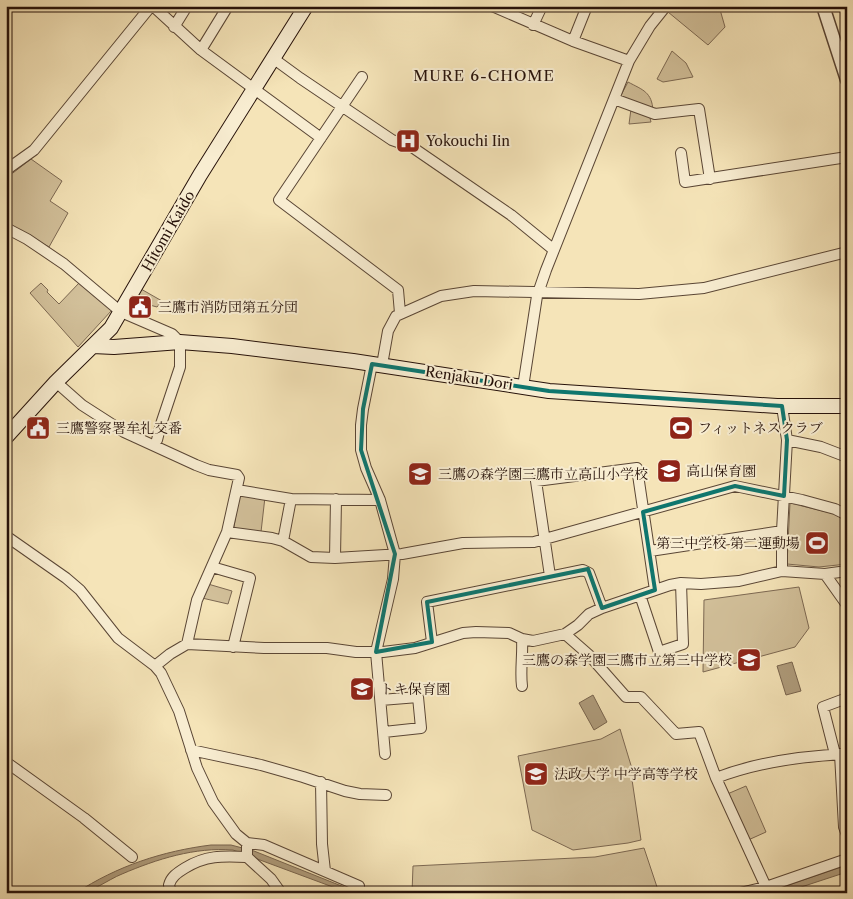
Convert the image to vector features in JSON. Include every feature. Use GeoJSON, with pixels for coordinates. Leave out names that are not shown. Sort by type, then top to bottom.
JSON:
{"type":"FeatureCollection","features":[{"type":"Feature","properties":{"kind":"main road","name":"Hitomi Kaido"},"geometry":{"type":"LineString","coordinates":[[6,437],[56,382],[108,332],[200,174],[306,6]]}},
{"type":"Feature","properties":{"kind":"main road","name":"Renjaku Dori"},"geometry":{"type":"LineString","coordinates":[[93,346],[114,347],[180,342],[275,351],[377,364],[523,387],[605,395],[782,406],[847,406]]}},
{"type":"Feature","properties":{"kind":"street"},"geometry":{"type":"LineString","coordinates":[[6,170],[34,150],[152,6],[201,50],[253,90],[321,138]]}},
{"type":"Feature","properties":{"kind":"street"},"geometry":{"type":"LineString","coordinates":[[174,27],[187,6]]}},
{"type":"Feature","properties":{"kind":"street"},"geometry":{"type":"LineString","coordinates":[[201,50],[228,6]]}},
{"type":"Feature","properties":{"kind":"street"},"geometry":{"type":"LineString","coordinates":[[492,6],[572,41],[629,61]]}},
{"type":"Feature","properties":{"kind":"street"},"geometry":{"type":"LineString","coordinates":[[533,25],[542,6]]}},
{"type":"Feature","properties":{"kind":"street"},"geometry":{"type":"LineString","coordinates":[[572,41],[586,6]]}},
{"type":"Feature","properties":{"kind":"street"},"geometry":{"type":"LineString","coordinates":[[523,387],[538,292],[629,61],[650,26],[666,6]]}},
{"type":"Feature","properties":{"kind":"street"},"geometry":{"type":"LineString","coordinates":[[823,6],[847,80]]}},
{"type":"Feature","properties":{"kind":"street"},"geometry":{"type":"LineString","coordinates":[[274,59],[392,140],[412,147],[511,215],[554,250]]}},
{"type":"Feature","properties":{"kind":"street"},"geometry":{"type":"LineString","coordinates":[[362,77],[279,200],[398,290],[400,313]]}},
{"type":"Feature","properties":{"kind":"street"},"geometry":{"type":"LineString","coordinates":[[614,99],[655,114],[699,109],[710,179]]}},
{"type":"Feature","properties":{"kind":"street"},"geometry":{"type":"LineString","coordinates":[[681,153],[684,182],[847,157]]}},
{"type":"Feature","properties":{"kind":"street"},"geometry":{"type":"LineString","coordinates":[[6,228],[27,239],[64,264],[121,312],[172,334],[180,342],[180,367],[157,440]]}},
{"type":"Feature","properties":{"kind":"street"},"geometry":{"type":"LineString","coordinates":[[385,754],[376,652],[393,579],[396,554],[380,500],[368,474],[361,450],[361,425],[377,364],[390,325],[396,316],[448,294],[474,291],[639,294],[704,288],[847,252]]}},
{"type":"Feature","properties":{"kind":"street"},"geometry":{"type":"LineString","coordinates":[[56,382],[82,406],[124,432],[203,468],[237,475],[239,478],[227,532],[197,600],[187,644]]}},
{"type":"Feature","properties":{"kind":"street"},"geometry":{"type":"LineString","coordinates":[[782,406],[787,440],[782,531],[782,571]]}},
{"type":"Feature","properties":{"kind":"street"},"geometry":{"type":"LineString","coordinates":[[787,440],[821,447],[847,457]]}},
{"type":"Feature","properties":{"kind":"street"},"geometry":{"type":"LineString","coordinates":[[550,576],[536,481],[637,468],[656,590]]}},
{"type":"Feature","properties":{"kind":"street"},"geometry":{"type":"LineString","coordinates":[[227,532],[283,541],[311,557],[335,558],[396,554],[442,548],[463,543],[534,542],[735,486],[835,509],[847,515]]}},
{"type":"Feature","properties":{"kind":"street"},"geometry":{"type":"LineString","coordinates":[[237,490],[291,499],[380,500]]}},
{"type":"Feature","properties":{"kind":"street"},"geometry":{"type":"LineString","coordinates":[[283,541],[291,499]]}},
{"type":"Feature","properties":{"kind":"street"},"geometry":{"type":"LineString","coordinates":[[335,558],[336,499]]}},
{"type":"Feature","properties":{"kind":"street"},"geometry":{"type":"LineString","coordinates":[[650,551],[782,531]]}},
{"type":"Feature","properties":{"kind":"street"},"geometry":{"type":"LineString","coordinates":[[6,536],[80,590],[93,604],[118,638],[162,673],[179,712],[197,768],[213,802],[281,893]]}},
{"type":"Feature","properties":{"kind":"street"},"geometry":{"type":"LineString","coordinates":[[212,567],[250,578],[233,647]]}},
{"type":"Feature","properties":{"kind":"street"},"geometry":{"type":"LineString","coordinates":[[432,642],[427,602],[550,576],[583,570],[589,573],[602,608]]}},
{"type":"Feature","properties":{"kind":"street"},"geometry":{"type":"LineString","coordinates":[[155,666],[187,644],[233,647],[312,647],[376,652],[400,651],[463,633],[476,632],[509,633],[522,639],[533,641],[565,634],[589,614],[602,608],[681,583],[701,584],[739,581],[782,571],[825,574],[847,571]]}},
{"type":"Feature","properties":{"kind":"street"},"geometry":{"type":"LineString","coordinates":[[825,574],[847,605]]}},
{"type":"Feature","properties":{"kind":"street"},"geometry":{"type":"LineString","coordinates":[[640,595],[659,652],[683,644],[681,583]]}},
{"type":"Feature","properties":{"kind":"street"},"geometry":{"type":"LineString","coordinates":[[565,634],[589,655],[626,697],[641,697],[676,734],[699,732],[716,778],[766,887]]}},
{"type":"Feature","properties":{"kind":"street"},"geometry":{"type":"LineString","coordinates":[[522,639],[522,686]]}},
{"type":"Feature","properties":{"kind":"street"},"geometry":{"type":"LineString","coordinates":[[381,700],[418,697],[421,728],[384,732]]}},
{"type":"Feature","properties":{"kind":"street"},"geometry":{"type":"LineString","coordinates":[[847,698],[824,707],[841,754],[844,827],[847,835]]}},
{"type":"Feature","properties":{"kind":"street"},"geometry":{"type":"LineString","coordinates":[[191,750],[261,765],[352,792],[386,795]]}},
{"type":"Feature","properties":{"kind":"street"},"geometry":{"type":"LineString","coordinates":[[716,778],[749,766],[841,754]]}},
{"type":"Feature","properties":{"kind":"street"},"geometry":{"type":"LineString","coordinates":[[6,762],[84,818],[132,856]]}},
{"type":"Feature","properties":{"kind":"street"},"geometry":{"type":"LineString","coordinates":[[321,782],[322,844],[325,871]]}},
{"type":"Feature","properties":{"kind":"street"},"geometry":{"type":"LineString","coordinates":[[171,893],[169,885],[173,876],[196,861],[264,845],[359,886]]}},
{"type":"Feature","properties":{"kind":"street"},"geometry":{"type":"LineString","coordinates":[[740,893],[766,887],[847,859]]}},
{"type":"Feature","properties":{"kind":"highlighted area"},"geometry":{"type":"Polygon","coordinates":[[[372,364],[549,391],[782,406],[787,440],[784,496],[735,486],[643,512],[655,590],[602,608],[588,569],[427,602],[432,642],[376,652],[395,554],[361,450],[363,409],[372,364]]]}},
{"type":"Feature","properties":{"kind":"shaded area"},"geometry":{"type":"Polygon","coordinates":[[[673,6],[719,6],[725,27],[708,45],[668,12],[673,6]]]}},
{"type":"Feature","properties":{"kind":"shaded area"},"geometry":{"type":"Polygon","coordinates":[[[672,51],[686,63],[693,77],[663,82],[657,79],[672,51]]]}},
{"type":"Feature","properties":{"kind":"shaded area"},"geometry":{"type":"Polygon","coordinates":[[[628,82],[646,92],[651,100],[653,111],[620,97],[628,82]]]}},
{"type":"Feature","properties":{"kind":"shaded area"},"geometry":{"type":"Polygon","coordinates":[[[631,109],[649,114],[651,122],[629,124],[631,109]]]}},
{"type":"Feature","properties":{"kind":"shaded area"},"geometry":{"type":"Polygon","coordinates":[[[31,159],[62,181],[50,201],[68,213],[49,247],[6,223],[6,180],[31,159]]]}},
{"type":"Feature","properties":{"kind":"shaded area"},"geometry":{"type":"Polygon","coordinates":[[[41,283],[59,304],[79,283],[112,310],[78,347],[30,293],[41,283]]]}},
{"type":"Feature","properties":{"kind":"shaded area"},"geometry":{"type":"Polygon","coordinates":[[[141,289],[162,301],[157,307],[146,304],[136,298],[141,289]]]}},
{"type":"Feature","properties":{"kind":"shaded area"},"geometry":{"type":"Polygon","coordinates":[[[239,495],[265,497],[261,532],[236,530],[234,527],[239,495]]]}},
{"type":"Feature","properties":{"kind":"shaded area","name":"第三中学校 第二運動場"},"geometry":{"type":"Polygon","coordinates":[[[790,503],[835,514],[847,522],[847,564],[819,567],[787,564],[790,503]]]}},
{"type":"Feature","properties":{"kind":"shaded area"},"geometry":{"type":"Polygon","coordinates":[[[208,584],[232,591],[228,604],[202,598],[208,584]]]}},
{"type":"Feature","properties":{"kind":"shaded area"},"geometry":{"type":"Polygon","coordinates":[[[799,587],[809,628],[795,647],[703,672],[704,600],[799,587]]]}},
{"type":"Feature","properties":{"kind":"shaded area"},"geometry":{"type":"Polygon","coordinates":[[[792,662],[801,691],[786,695],[777,666],[792,662]]]}},
{"type":"Feature","properties":{"kind":"shaded area"},"geometry":{"type":"Polygon","coordinates":[[[593,695],[607,722],[594,730],[579,703],[593,695]]]}},
{"type":"Feature","properties":{"kind":"shaded area"},"geometry":{"type":"Polygon","coordinates":[[[620,729],[633,772],[631,773],[641,840],[573,850],[532,830],[518,756],[601,739],[620,729]]]}},
{"type":"Feature","properties":{"kind":"shaded area"},"geometry":{"type":"Polygon","coordinates":[[[746,786],[766,832],[746,841],[725,795],[746,786]]]}},
{"type":"Feature","properties":{"kind":"shaded area"},"geometry":{"type":"Polygon","coordinates":[[[211,845],[231,845],[254,851],[359,893],[349,893],[233,850],[205,850],[162,859],[122,874],[88,891],[76,893],[108,875],[141,861],[175,851],[211,845]]]}},
{"type":"Feature","properties":{"kind":"shaded area"},"geometry":{"type":"Polygon","coordinates":[[[644,848],[659,893],[412,893],[413,866],[595,857],[644,848]]]}},
{"type":"Feature","properties":{"kind":"shaded area"},"geometry":{"type":"Polygon","coordinates":[[[847,865],[847,872],[783,893],[765,893],[847,865]]]}},
{"type":"Feature","properties":{"kind":"place","name":"Yokouchi Iin"},"geometry":{"type":"Point","coordinates":[408,141]}},
{"type":"Feature","properties":{"kind":"place","name":"三鷹市消防団第五分団"},"geometry":{"type":"Point","coordinates":[140,307]}},
{"type":"Feature","properties":{"kind":"place","name":"三鷹警察署牟礼交番"},"geometry":{"type":"Point","coordinates":[38,428]}},
{"type":"Feature","properties":{"kind":"place","name":"フィットネスクラブ"},"geometry":{"type":"Point","coordinates":[681,428]}},
{"type":"Feature","properties":{"kind":"place","name":"高山保育園"},"geometry":{"type":"Point","coordinates":[669,471]}},
{"type":"Feature","properties":{"kind":"place","name":"三鷹の森学園三鷹市立高山小学校"},"geometry":{"type":"Point","coordinates":[420,474]}},
{"type":"Feature","properties":{"kind":"place","name":"第三中学校 第二運動場"},"geometry":{"type":"Point","coordinates":[817,543]}},
{"type":"Feature","properties":{"kind":"place","name":"三鷹の森学園三鷹市立第三中学校"},"geometry":{"type":"Point","coordinates":[749,660]}},
{"type":"Feature","properties":{"kind":"place","name":"トキ保育園"},"geometry":{"type":"Point","coordinates":[362,689]}},
{"type":"Feature","properties":{"kind":"place","name":"法政大学 中学高等学校"},"geometry":{"type":"Point","coordinates":[536,774]}},
{"type":"Feature","properties":{"kind":"district","name":"MURE 6-CHOME"},"geometry":{"type":"Point","coordinates":[484,76]}}]}
